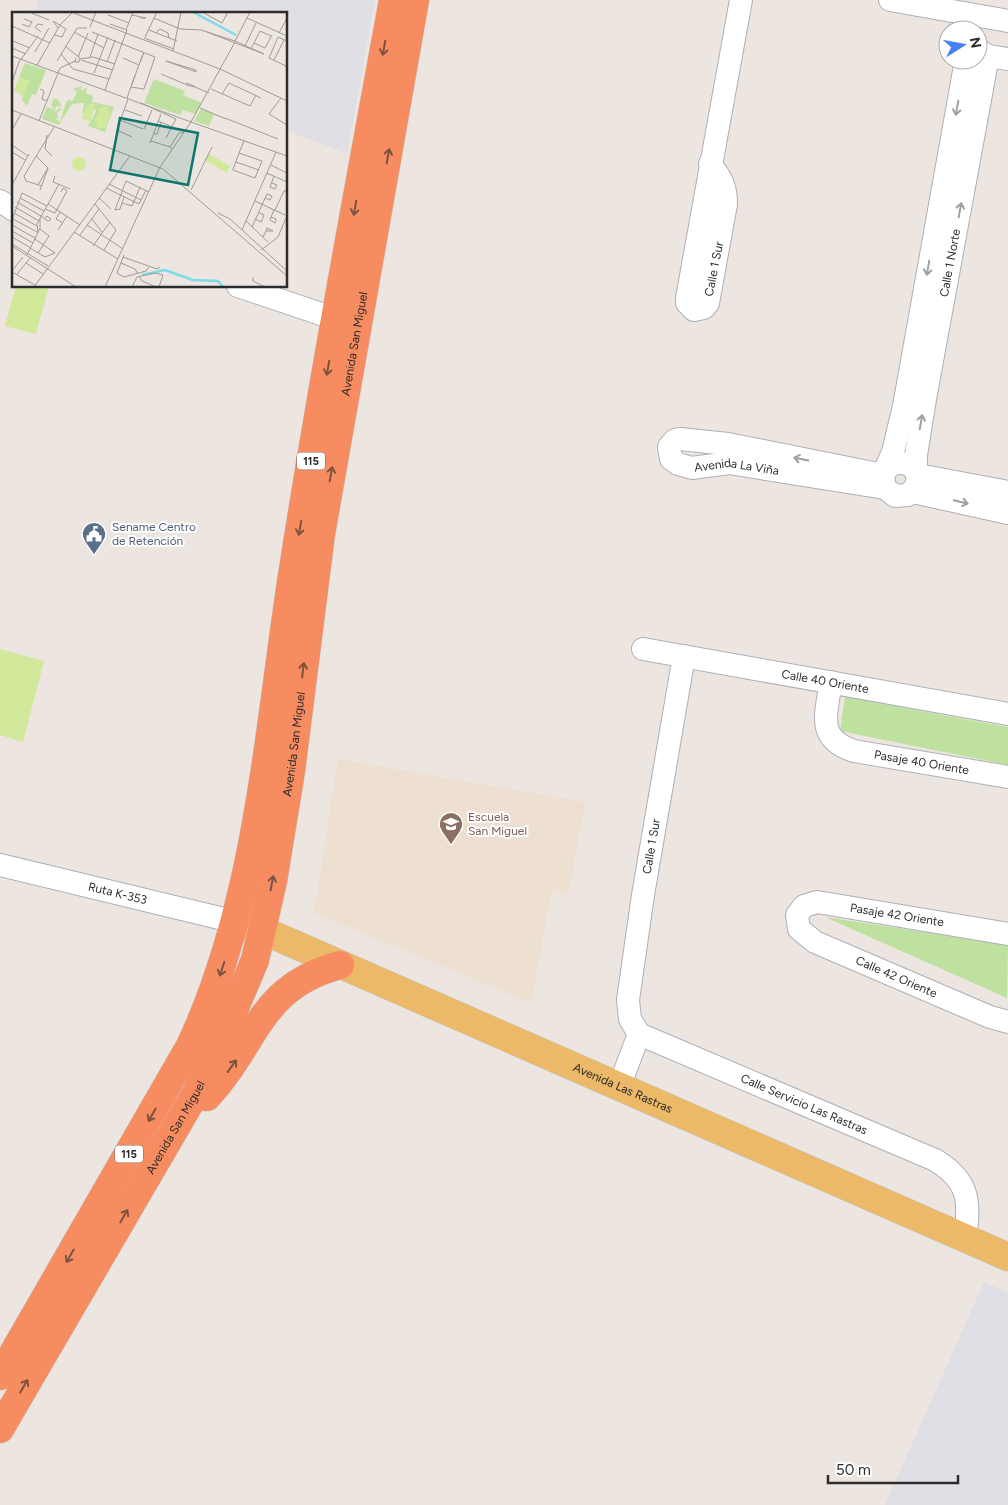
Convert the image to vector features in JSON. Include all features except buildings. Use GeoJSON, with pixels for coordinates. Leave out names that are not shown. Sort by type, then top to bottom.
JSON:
{"type":"FeatureCollection","features":[{"type":"Feature","properties":{"kind":"highway","name":"Avenida San Miguel"},"geometry":{"type":"LineString","coordinates":[[0,1376],[190,1046],[214,991],[236,922],[257,807],[297,544],[393,0]]}},
{"type":"Feature","properties":{"kind":"highway","name":"Avenida San Miguel"},"geometry":{"type":"LineString","coordinates":[[0,1429],[140,1188],[177,1129],[220,1045],[254,960],[282,831],[322,525],[415,0]]}},
{"type":"Feature","properties":{"kind":"highway"},"geometry":{"type":"LineString","coordinates":[[177,1129],[225,1075],[265,1013],[280,995],[313,974],[340,965]]}},
{"type":"Feature","properties":{"kind":"main road","name":"Avenida Las Rastras"},"geometry":{"type":"LineString","coordinates":[[236,922],[262,930],[1008,1257]]}},
{"type":"Feature","properties":{"kind":"street","name":"Calle 1 Sur"},"geometry":{"type":"LineString","coordinates":[[710,164],[722,178],[725,187],[726,204],[708,303],[704,308],[694,310],[687,303],[687,298],[710,164],[741,0]]}},
{"type":"Feature","properties":{"kind":"street"},"geometry":{"type":"LineString","coordinates":[[890,0],[962,20]]}},
{"type":"Feature","properties":{"kind":"street"},"geometry":{"type":"LineString","coordinates":[[988,21],[1008,20]]}},
{"type":"Feature","properties":{"kind":"street","name":"Calle 1 Norte"},"geometry":{"type":"LineString","coordinates":[[916,479],[916,455],[922,418],[991,55]]}},
{"type":"Feature","properties":{"kind":"street","name":"Calle 1 Norte"},"geometry":{"type":"LineString","coordinates":[[885,478],[904,406],[964,70]]}},
{"type":"Feature","properties":{"kind":"street"},"geometry":{"type":"LineString","coordinates":[[0,201],[12,209]]}},
{"type":"Feature","properties":{"kind":"street"},"geometry":{"type":"LineString","coordinates":[[244,288],[336,319]]}},
{"type":"Feature","properties":{"kind":"street","name":"Avenida La Viña"},"geometry":{"type":"LineString","coordinates":[[680,439],[728,444],[885,478],[729,463],[692,468],[684,466],[671,458],[669,447],[675,440],[680,439]]}},
{"type":"Feature","properties":{"kind":"street"},"geometry":{"type":"LineString","coordinates":[[916,479],[902,497],[895,496],[885,478],[890,464],[904,462],[916,479],[1008,513]]}},
{"type":"Feature","properties":{"kind":"street"},"geometry":{"type":"LineString","coordinates":[[916,479],[1008,492]]}},
{"type":"Feature","properties":{"kind":"street","name":"Calle 40 Oriente"},"geometry":{"type":"LineString","coordinates":[[644,649],[1008,714]]}},
{"type":"Feature","properties":{"kind":"street","name":"Calle 1 Sur"},"geometry":{"type":"LineString","coordinates":[[640,1034],[630,1019],[628,1000],[643,895],[684,656]]}},
{"type":"Feature","properties":{"kind":"street","name":"Pasaje 40 Oriente"},"geometry":{"type":"LineString","coordinates":[[831,682],[825,722],[827,732],[837,745],[854,751],[1008,778]]}},
{"type":"Feature","properties":{"kind":"street","name":"Ruta K-353"},"geometry":{"type":"LineString","coordinates":[[0,865],[236,922]]}},
{"type":"Feature","properties":{"kind":"street","name":"Pasaje 42 Oriente"},"geometry":{"type":"LineString","coordinates":[[797,921],[799,910],[817,902],[1008,934]]}},
{"type":"Feature","properties":{"kind":"street","name":"Calle 42 Oriente"},"geometry":{"type":"LineString","coordinates":[[797,921],[799,929],[814,942],[990,1017],[1008,1022]]}},
{"type":"Feature","properties":{"kind":"street"},"geometry":{"type":"LineString","coordinates":[[619,1087],[640,1034]]}},
{"type":"Feature","properties":{"kind":"street","name":"Calle Servicio Las Rastras"},"geometry":{"type":"LineString","coordinates":[[640,1034],[946,1166],[962,1184],[966,1195],[969,1208],[966,1238]]}},
{"type":"Feature","properties":{"kind":"shaded area"},"geometry":{"type":"Polygon","coordinates":[[[38,0],[375,0],[347,154],[288,131],[288,12],[35,12],[38,0]]]}},
{"type":"Feature","properties":{"kind":"shaded area","name":"Escuela San Miguel"},"geometry":{"type":"Polygon","coordinates":[[[338,759],[585,802],[568,895],[552,889],[531,1003],[314,913],[338,759]]]}},
{"type":"Feature","properties":{"kind":"shaded area"},"geometry":{"type":"Polygon","coordinates":[[[984,1282],[1008,1293],[1008,1505],[885,1505],[984,1282]]]}},
{"type":"Feature","properties":{"kind":"green space"},"geometry":{"type":"Polygon","coordinates":[[[15,288],[48,288],[36,334],[5,326],[15,288]]]}},
{"type":"Feature","properties":{"kind":"green space"},"geometry":{"type":"Polygon","coordinates":[[[0,649],[44,661],[23,742],[0,735],[0,649]]]}},
{"type":"Feature","properties":{"kind":"green space"},"geometry":{"type":"Polygon","coordinates":[[[845,697],[1008,727],[1008,765],[840,731],[845,697]]]}},
{"type":"Feature","properties":{"kind":"green space"},"geometry":{"type":"Polygon","coordinates":[[[825,917],[1008,945],[1007,998],[825,917]]]}},
{"type":"Feature","properties":{"kind":"place","name":"Sename Centro de Retención"},"geometry":{"type":"Point","coordinates":[94,555]}},
{"type":"Feature","properties":{"kind":"place","name":"Escuela San Miguel"},"geometry":{"type":"Point","coordinates":[451,845]}}]}
